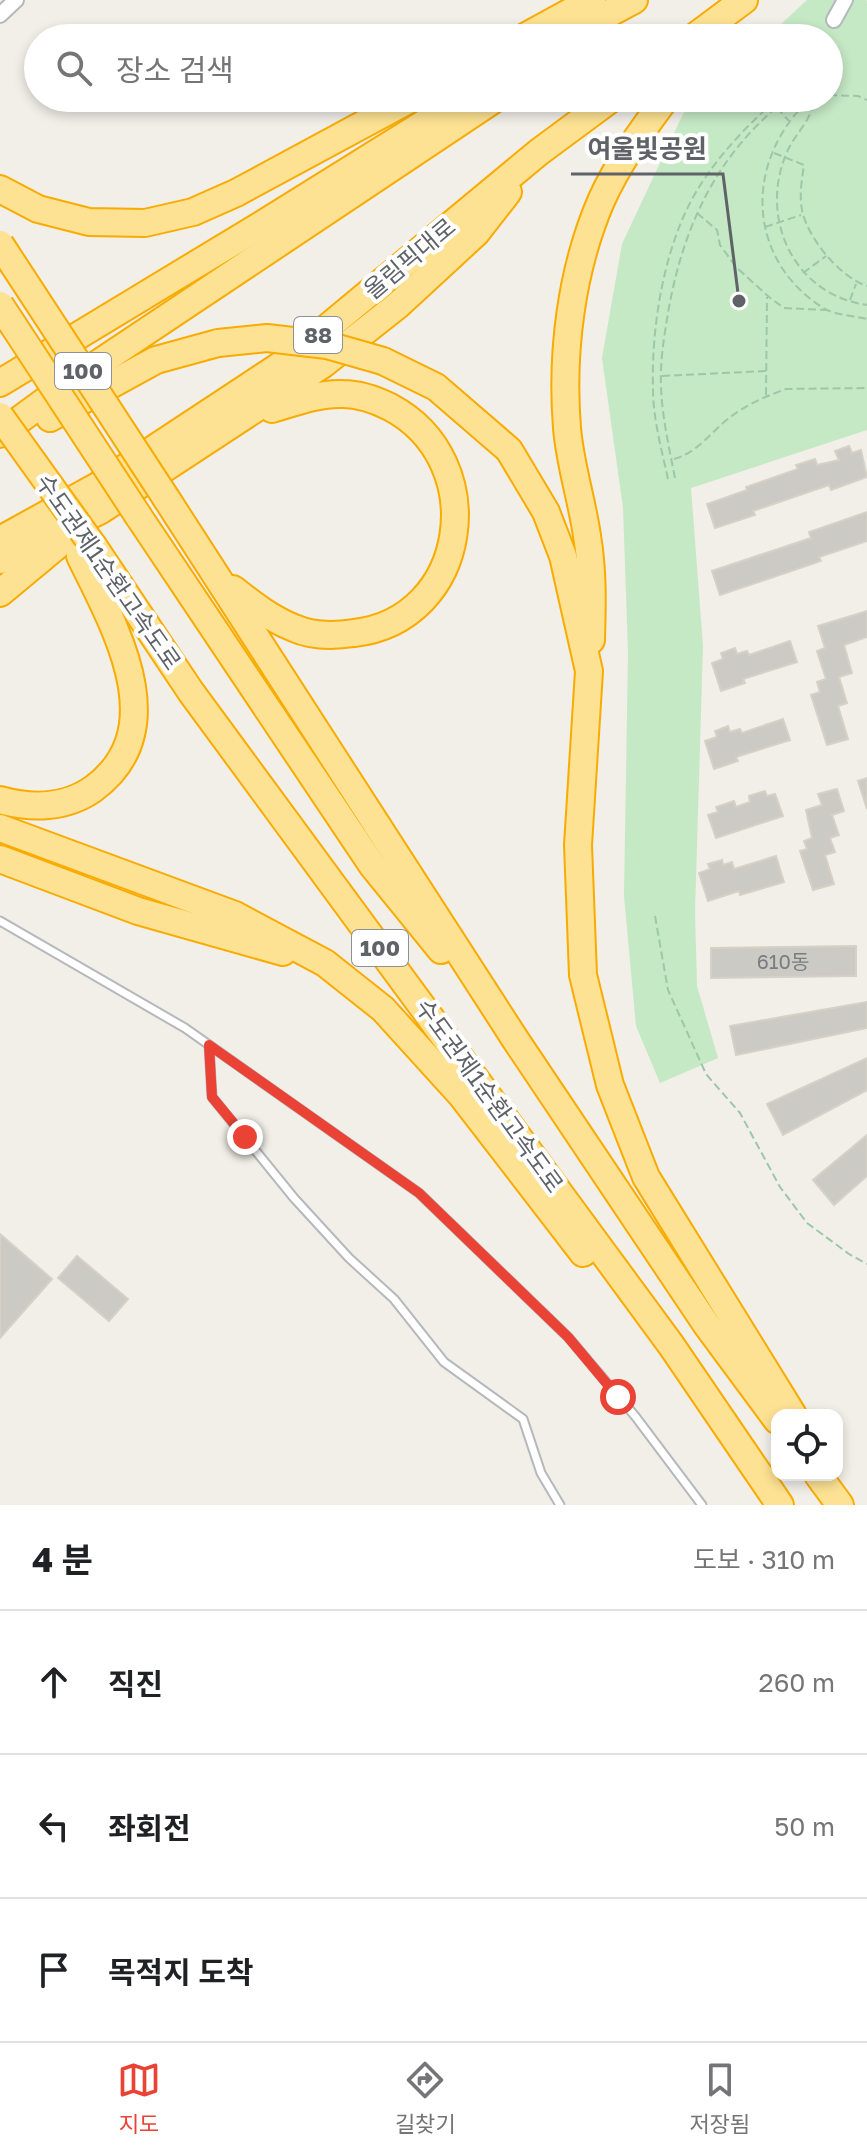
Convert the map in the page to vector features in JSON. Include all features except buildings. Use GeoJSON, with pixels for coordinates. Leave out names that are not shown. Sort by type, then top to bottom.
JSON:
{"type":"FeatureCollection","features":[{"type":"Feature","properties":{"kind":"highway"},"geometry":{"type":"LineString","coordinates":[[548,24],[592,0]]}},
{"type":"Feature","properties":{"kind":"highway"},"geometry":{"type":"LineString","coordinates":[[589,24],[634,0]]}},
{"type":"Feature","properties":{"kind":"highway"},"geometry":{"type":"LineString","coordinates":[[610,24],[647,0]]}},
{"type":"Feature","properties":{"kind":"highway"},"geometry":{"type":"LineString","coordinates":[[712,24],[744,0]]}},
{"type":"Feature","properties":{"kind":"highway"},"geometry":{"type":"LineString","coordinates":[[734,24],[759,0]]}},
{"type":"Feature","properties":{"kind":"highway"},"geometry":{"type":"LineString","coordinates":[[0,189],[38,209],[89,222],[145,223],[193,212],[236,193],[386,112]]}},
{"type":"Feature","properties":{"kind":"highway"},"geometry":{"type":"LineString","coordinates":[[0,383],[248,234],[443,112]]}},
{"type":"Feature","properties":{"kind":"highway"},"geometry":{"type":"LineString","coordinates":[[0,437],[75,379],[475,112]]}},
{"type":"Feature","properties":{"kind":"highway","name":"올림픽대로"},"geometry":{"type":"LineString","coordinates":[[0,540],[96,487],[287,361],[539,152],[593,112]]}},
{"type":"Feature","properties":{"kind":"highway"},"geometry":{"type":"LineString","coordinates":[[656,112],[601,201],[577,279],[565,363],[567,431],[587,537],[593,591],[578,845],[583,975],[610,1085],[646,1177],[789,1409]]}},
{"type":"Feature","properties":{"kind":"highway"},"geometry":{"type":"LineString","coordinates":[[0,593],[101,510],[322,365],[398,305],[476,233],[539,152]]}},
{"type":"Feature","properties":{"kind":"highway","name":"수도권제1순환고속도로"},"geometry":{"type":"LineString","coordinates":[[0,244],[515,1039],[706,1324],[771,1412]]}},
{"type":"Feature","properties":{"kind":"highway","name":"수도권제1순환고속도로"},"geometry":{"type":"LineString","coordinates":[[0,305],[372,865],[515,1039]]}},
{"type":"Feature","properties":{"kind":"highway"},"geometry":{"type":"LineString","coordinates":[[0,437],[46,420],[156,360],[218,343],[267,338],[327,345],[383,361],[436,387],[509,450],[546,512],[563,556],[589,671]]}},
{"type":"Feature","properties":{"kind":"highway"},"geometry":{"type":"LineString","coordinates":[[218,578],[269,616],[297,630],[334,636],[369,631],[393,622],[416,607],[434,585],[446,563],[453,539],[456,512],[445,462],[430,438],[406,416],[377,400],[344,394],[306,398],[242,418]]}},
{"type":"Feature","properties":{"kind":"highway","name":"수도권제1순환고속도로"},"geometry":{"type":"LineString","coordinates":[[0,416],[87,552],[671,1345],[780,1505]]}},
{"type":"Feature","properties":{"kind":"highway"},"geometry":{"type":"LineString","coordinates":[[0,560],[101,510]]}},
{"type":"Feature","properties":{"kind":"highway"},"geometry":{"type":"LineString","coordinates":[[0,800],[39,807],[79,799],[108,778],[127,751],[135,723],[130,673],[87,552]]}},
{"type":"Feature","properties":{"kind":"highway"},"geometry":{"type":"LineString","coordinates":[[0,828],[235,915],[325,963],[383,1009],[462,1096],[590,1263],[671,1345]]}},
{"type":"Feature","properties":{"kind":"highway"},"geometry":{"type":"LineString","coordinates":[[0,859],[138,911],[325,963]]}},
{"type":"Feature","properties":{"kind":"highway"},"geometry":{"type":"LineString","coordinates":[[825,1481],[839,1503]]}},
{"type":"Feature","properties":{"kind":"street"},"geometry":{"type":"LineString","coordinates":[[0,15],[16,0]]}},
{"type":"Feature","properties":{"kind":"street"},"geometry":{"type":"LineString","coordinates":[[834,20],[845,0]]}},
{"type":"Feature","properties":{"kind":"lane"},"geometry":{"type":"LineString","coordinates":[[0,921],[185,1028],[419,1193],[568,1337],[635,1416],[702,1505]]}},
{"type":"Feature","properties":{"kind":"lane"},"geometry":{"type":"LineString","coordinates":[[209,1045],[212,1097],[294,1198],[349,1258],[394,1299],[444,1362],[523,1419],[541,1473],[560,1505]]}},
{"type":"Feature","properties":{"kind":"path"},"geometry":{"type":"LineString","coordinates":[[843,95],[867,100]]}},
{"type":"Feature","properties":{"kind":"path"},"geometry":{"type":"LineString","coordinates":[[668,479],[653,391],[661,286],[681,226],[700,184],[746,127],[763,112]]}},
{"type":"Feature","properties":{"kind":"path"},"geometry":{"type":"LineString","coordinates":[[675,478],[664,420],[661,376],[672,288],[687,234],[711,184],[771,112]]}},
{"type":"Feature","properties":{"kind":"path"},"geometry":{"type":"LineString","coordinates":[[781,112],[790,122]]}},
{"type":"Feature","properties":{"kind":"path"},"geometry":{"type":"LineString","coordinates":[[799,112],[773,152],[761,199],[764,228],[782,270],[827,310]]}},
{"type":"Feature","properties":{"kind":"path"},"geometry":{"type":"LineString","coordinates":[[811,112],[786,156],[778,191],[780,232],[803,273],[849,302],[867,305]]}},
{"type":"Feature","properties":{"kind":"path"},"geometry":{"type":"LineString","coordinates":[[773,152],[804,165],[801,189],[803,214],[827,255],[852,281],[867,286]]}},
{"type":"Feature","properties":{"kind":"path"},"geometry":{"type":"LineString","coordinates":[[696,213],[717,230],[720,245],[736,267],[784,308],[827,310],[867,319]]}},
{"type":"Feature","properties":{"kind":"path"},"geometry":{"type":"LineString","coordinates":[[764,228],[803,214]]}},
{"type":"Feature","properties":{"kind":"path"},"geometry":{"type":"LineString","coordinates":[[803,273],[827,255]]}},
{"type":"Feature","properties":{"kind":"path"},"geometry":{"type":"LineString","coordinates":[[849,302],[857,283]]}},
{"type":"Feature","properties":{"kind":"path"},"geometry":{"type":"LineString","coordinates":[[766,397],[767,296]]}},
{"type":"Feature","properties":{"kind":"path"},"geometry":{"type":"LineString","coordinates":[[661,376],[766,371]]}},
{"type":"Feature","properties":{"kind":"path"},"geometry":{"type":"LineString","coordinates":[[672,459],[692,452],[730,418],[786,389],[867,388]]}},
{"type":"Feature","properties":{"kind":"path"},"geometry":{"type":"LineString","coordinates":[[655,916],[668,990],[706,1074],[740,1113],[780,1187],[807,1223],[867,1264]]}},
{"type":"Feature","properties":{"kind":"green space"},"geometry":{"type":"Polygon","coordinates":[[[807,0],[867,2],[867,430],[691,488],[703,646],[695,912],[697,986],[718,1058],[660,1083],[636,1026],[624,896],[628,652],[623,508],[602,358],[622,244],[683,114],[843,112],[843,24],[781,24],[807,0]]]}},
{"type":"Feature","properties":{"kind":"place","name":"여울빛공원"},"geometry":{"type":"Point","coordinates":[739,301]}},
{"type":"Feature","properties":{"kind":"route"},"geometry":{"type":"LineString","coordinates":[[245,1137],[212,1097],[209,1045],[419,1193],[568,1337],[618,1397]]}}]}
